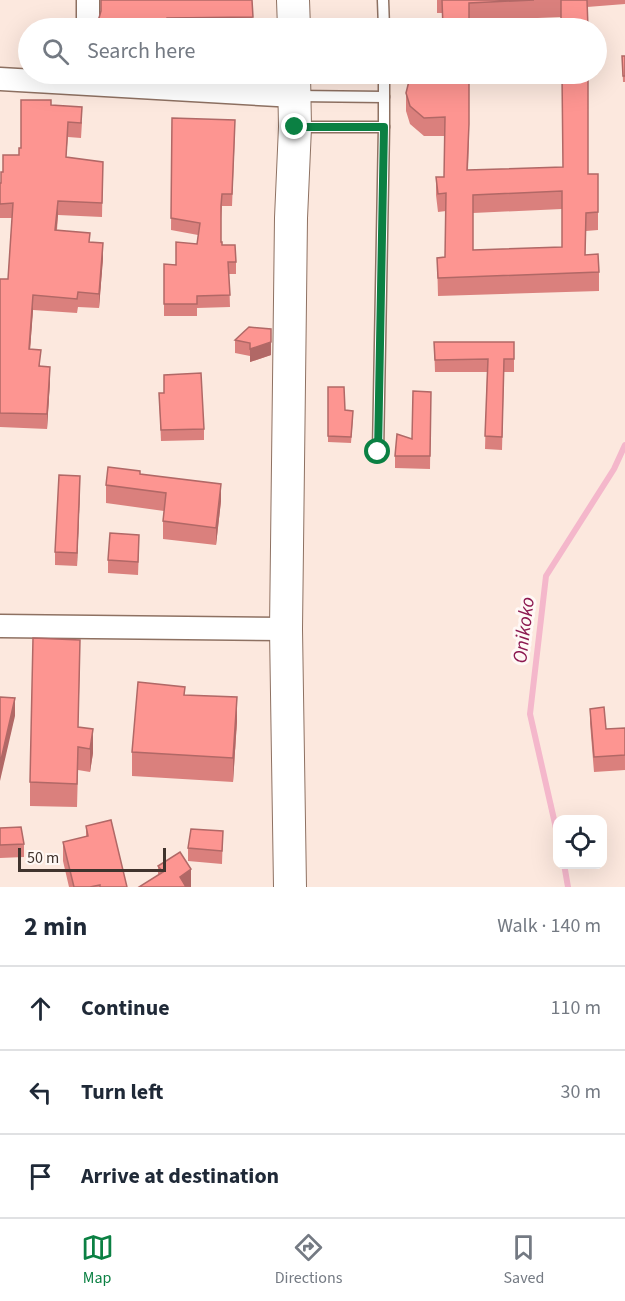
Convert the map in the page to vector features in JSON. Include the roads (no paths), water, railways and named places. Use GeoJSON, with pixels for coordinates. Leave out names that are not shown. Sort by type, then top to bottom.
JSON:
{"type":"FeatureCollection","features":[{"type":"Feature","properties":{"kind":"main road"},"geometry":{"type":"LineString","coordinates":[[293,0],[294,18]]}},
{"type":"Feature","properties":{"kind":"main road"},"geometry":{"type":"LineString","coordinates":[[290,887],[286,629],[295,85]]}},
{"type":"Feature","properties":{"kind":"street"},"geometry":{"type":"LineString","coordinates":[[88,0],[88,18]]}},
{"type":"Feature","properties":{"kind":"street"},"geometry":{"type":"LineString","coordinates":[[0,79],[18,79]]}},
{"type":"Feature","properties":{"kind":"street"},"geometry":{"type":"LineString","coordinates":[[265,84],[295,85]]}},
{"type":"Feature","properties":{"kind":"street"},"geometry":{"type":"LineString","coordinates":[[0,626],[286,629]]}},
{"type":"Feature","properties":{"kind":"lane"},"geometry":{"type":"LineString","coordinates":[[383,0],[384,18]]}},
{"type":"Feature","properties":{"kind":"lane"},"geometry":{"type":"LineString","coordinates":[[378,452],[384,84]]}},
{"type":"Feature","properties":{"kind":"lane"},"geometry":{"type":"LineString","coordinates":[[295,85],[384,97]]}},
{"type":"Feature","properties":{"kind":"lane"},"geometry":{"type":"LineString","coordinates":[[295,127],[384,127]]}},
{"type":"Feature","properties":{"kind":"waterway","name":"Onikoko"},"geometry":{"type":"LineString","coordinates":[[553,815],[530,714],[546,576],[614,469],[625,445]]}},
{"type":"Feature","properties":{"kind":"waterway","name":"Onikoko"},"geometry":{"type":"LineString","coordinates":[[565,869],[568,887]]}}]}
